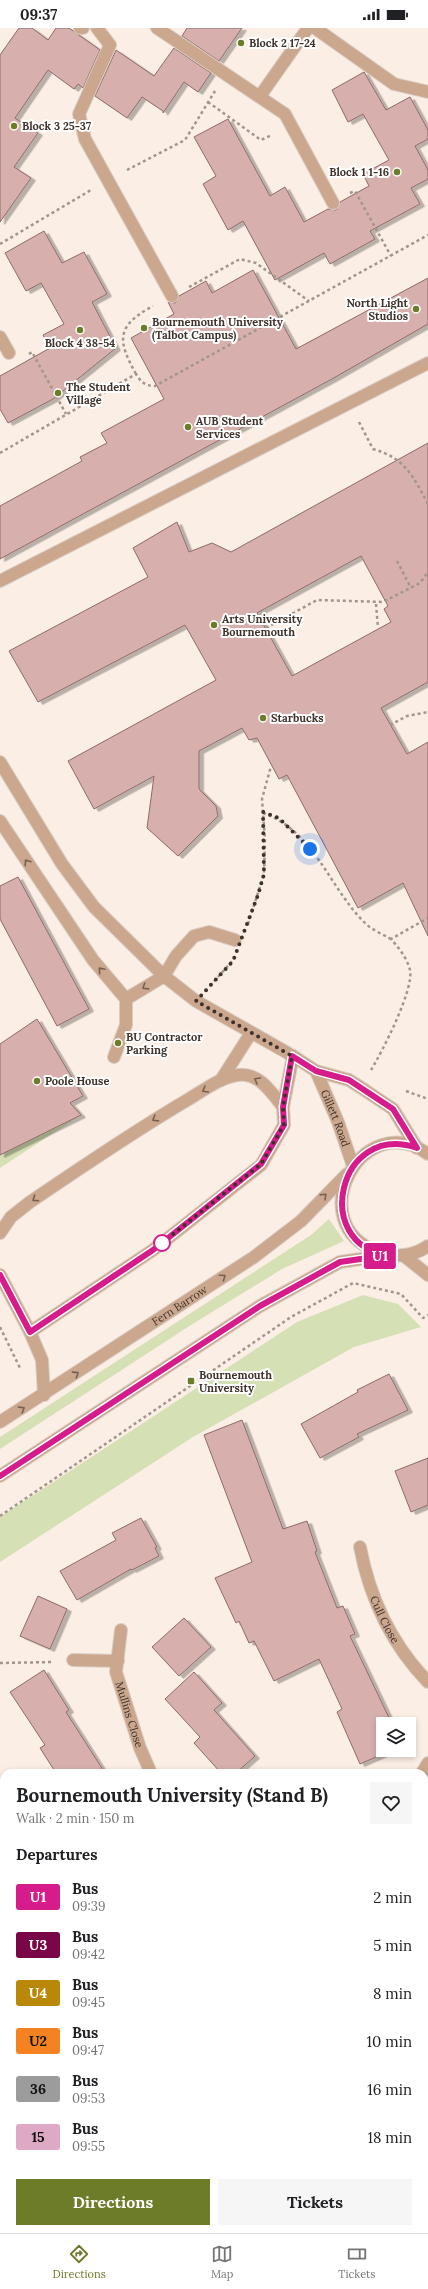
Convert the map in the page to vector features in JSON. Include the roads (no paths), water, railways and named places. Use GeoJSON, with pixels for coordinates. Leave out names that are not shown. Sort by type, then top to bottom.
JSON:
{"type":"FeatureCollection","features":[{"type":"Feature","properties":{"kind":"street"},"geometry":{"type":"LineString","coordinates":[[97,28],[110,45],[78,114],[85,139],[172,296]]}},
{"type":"Feature","properties":{"kind":"street"},"geometry":{"type":"LineString","coordinates":[[157,28],[285,114],[333,203]]}},
{"type":"Feature","properties":{"kind":"street"},"geometry":{"type":"LineString","coordinates":[[260,96],[308,28]]}},
{"type":"Feature","properties":{"kind":"street"},"geometry":{"type":"LineString","coordinates":[[315,28],[394,84],[428,92]]}},
{"type":"Feature","properties":{"kind":"street"},"geometry":{"type":"LineString","coordinates":[[0,337],[9,353]]}},
{"type":"Feature","properties":{"kind":"street"},"geometry":{"type":"LineString","coordinates":[[0,581],[428,363]]}},
{"type":"Feature","properties":{"kind":"street","name":"Gillett Road"},"geometry":{"type":"LineString","coordinates":[[0,762],[62,864],[94,907],[164,976],[196,1001],[316,1071],[349,1080],[393,1109],[423,1149]]}},
{"type":"Feature","properties":{"kind":"street"},"geometry":{"type":"LineString","coordinates":[[0,821],[93,960],[126,999],[126,1025],[114,1057]]}},
{"type":"Feature","properties":{"kind":"street"},"geometry":{"type":"LineString","coordinates":[[126,999],[164,976],[176,956],[194,936],[209,932],[235,940]]}},
{"type":"Feature","properties":{"kind":"street"},"geometry":{"type":"LineString","coordinates":[[221,1080],[252,1033]]}},
{"type":"Feature","properties":{"kind":"street"},"geometry":{"type":"LineString","coordinates":[[30,1332],[153,1250],[261,1164],[284,1125],[283,1107],[292,1056]]}},
{"type":"Feature","properties":{"kind":"street","name":"Gillett Road"},"geometry":{"type":"LineString","coordinates":[[316,1071],[338,1122],[350,1170]]}},
{"type":"Feature","properties":{"kind":"street"},"geometry":{"type":"LineString","coordinates":[[0,1234],[11,1217],[30,1202],[155,1119],[221,1080],[239,1075],[251,1076],[264,1084],[283,1107]]}},
{"type":"Feature","properties":{"kind":"street","name":"Fern Barrow"},"geometry":{"type":"LineString","coordinates":[[0,1422],[44,1395],[254,1257],[301,1220],[364,1154],[382,1146],[399,1144],[423,1149]]}},
{"type":"Feature","properties":{"kind":"street","name":"Fern Barrow"},"geometry":{"type":"LineString","coordinates":[[350,1170],[343,1184],[341,1201],[346,1223],[359,1241],[374,1251],[388,1255]]}},
{"type":"Feature","properties":{"kind":"street","name":"Fern Barrow"},"geometry":{"type":"LineString","coordinates":[[0,1476],[260,1306],[340,1262],[388,1255],[403,1255],[417,1252],[428,1246]]}},
{"type":"Feature","properties":{"kind":"street"},"geometry":{"type":"LineString","coordinates":[[403,1255],[428,1275]]}},
{"type":"Feature","properties":{"kind":"street"},"geometry":{"type":"LineString","coordinates":[[0,1275],[30,1332],[42,1360],[44,1395]]}},
{"type":"Feature","properties":{"kind":"street","name":"Cull Close"},"geometry":{"type":"LineString","coordinates":[[360,1547],[366,1580],[378,1609],[395,1641],[428,1682]]}},
{"type":"Feature","properties":{"kind":"street","name":"Mullins Close"},"geometry":{"type":"LineString","coordinates":[[121,1630],[116,1672],[140,1748],[149,1769]]}},
{"type":"Feature","properties":{"kind":"street"},"geometry":{"type":"LineString","coordinates":[[73,1660],[118,1661]]}},
{"type":"Feature","properties":{"kind":"place","name":"Block 2 17-24"},"geometry":{"type":"Point","coordinates":[241,43]}},
{"type":"Feature","properties":{"kind":"place","name":"Block 3 25-37"},"geometry":{"type":"Point","coordinates":[14,126]}},
{"type":"Feature","properties":{"kind":"place","name":"Block 1 1-16"},"geometry":{"type":"Point","coordinates":[397,172]}},
{"type":"Feature","properties":{"kind":"place","name":"North Light Studios"},"geometry":{"type":"Point","coordinates":[416,309]}},
{"type":"Feature","properties":{"kind":"place","name":"Bournemouth University (Talbot Campus)"},"geometry":{"type":"Point","coordinates":[144,328]}},
{"type":"Feature","properties":{"kind":"place","name":"Block 4 38-54"},"geometry":{"type":"Point","coordinates":[80,330]}},
{"type":"Feature","properties":{"kind":"place","name":"The Student Village"},"geometry":{"type":"Point","coordinates":[58,393]}},
{"type":"Feature","properties":{"kind":"place","name":"AUB Student Services"},"geometry":{"type":"Point","coordinates":[188,427]}},
{"type":"Feature","properties":{"kind":"place","name":"Arts University Bournemouth"},"geometry":{"type":"Point","coordinates":[214,625]}},
{"type":"Feature","properties":{"kind":"place","name":"Starbucks"},"geometry":{"type":"Point","coordinates":[263,718]}},
{"type":"Feature","properties":{"kind":"place","name":"BU Contractor Parking"},"geometry":{"type":"Point","coordinates":[118,1043]}},
{"type":"Feature","properties":{"kind":"place","name":"Poole House"},"geometry":{"type":"Point","coordinates":[37,1081]}},
{"type":"Feature","properties":{"kind":"place","name":"Bournemouth University"},"geometry":{"type":"Point","coordinates":[191,1381]}}]}
